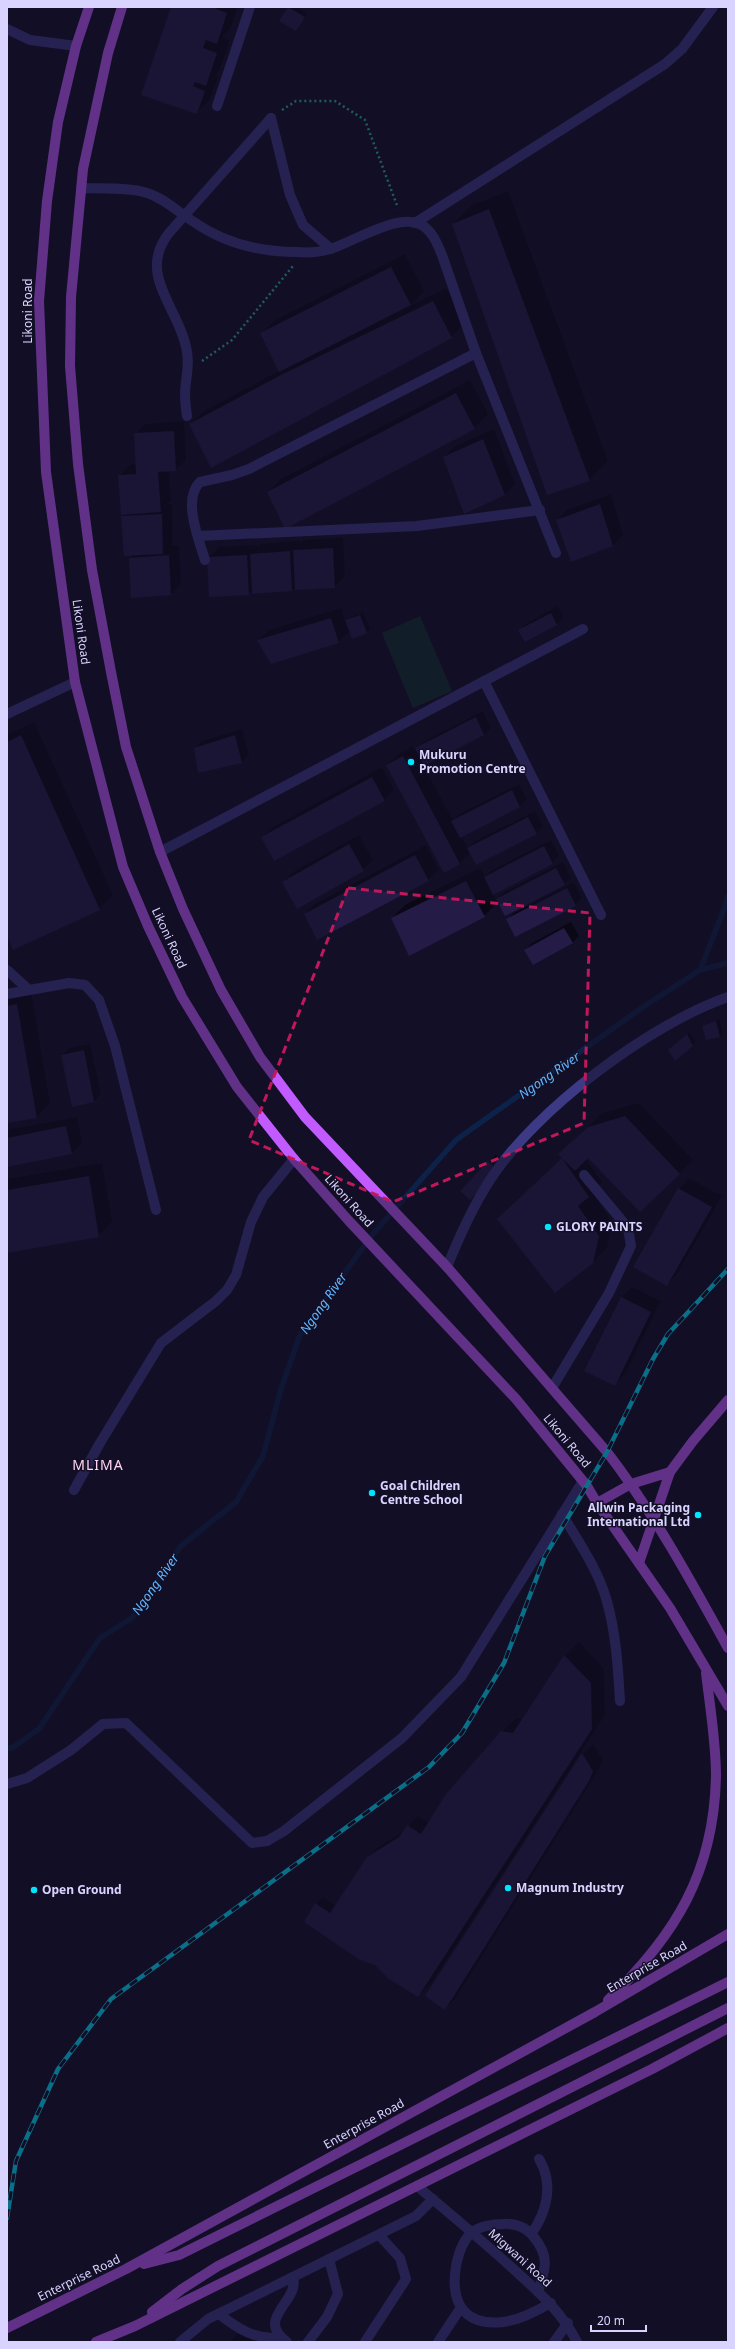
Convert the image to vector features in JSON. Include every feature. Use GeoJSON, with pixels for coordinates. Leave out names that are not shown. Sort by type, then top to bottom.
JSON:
{"type":"FeatureCollection","features":[{"type":"Feature","properties":{"kind":"main road","name":"Likoni Road"},"geometry":{"type":"LineString","coordinates":[[89,7],[76,46],[58,122],[47,202],[39,301],[46,472],[75,682],[123,867],[148,926],[182,997],[237,1087],[294,1159],[349,1221],[516,1399],[583,1481],[670,1608],[728,1706]]}},
{"type":"Feature","properties":{"kind":"main road","name":"Likoni Road"},"geometry":{"type":"LineString","coordinates":[[122,7],[101,83],[83,169],[71,297],[70,366],[78,464],[92,570],[125,739],[160,852],[182,908],[221,990],[260,1057],[305,1117],[375,1193],[431,1250],[552,1388],[631,1484],[690,1580],[728,1648]]}},
{"type":"Feature","properties":{"kind":"main road"},"geometry":{"type":"LineString","coordinates":[[639,1563],[670,1472],[693,1440],[728,1400]]}},
{"type":"Feature","properties":{"kind":"main road"},"geometry":{"type":"LineString","coordinates":[[597,1503],[631,1484],[670,1472]]}},
{"type":"Feature","properties":{"kind":"main road"},"geometry":{"type":"LineString","coordinates":[[595,2012],[630,1979],[656,1950],[678,1918],[694,1886],[705,1855],[713,1817],[716,1776],[714,1738],[706,1669]]}},
{"type":"Feature","properties":{"kind":"main road","name":"Enterprise Road"},"geometry":{"type":"LineString","coordinates":[[7,2328],[126,2269],[595,2012],[728,1934]]}},
{"type":"Feature","properties":{"kind":"main road"},"geometry":{"type":"LineString","coordinates":[[126,2269],[179,2255],[728,1982]]}},
{"type":"Feature","properties":{"kind":"main road"},"geometry":{"type":"LineString","coordinates":[[135,2326],[182,2289],[218,2266],[728,2008]]}},
{"type":"Feature","properties":{"kind":"main road"},"geometry":{"type":"LineString","coordinates":[[96,2342],[135,2326],[417,2186],[728,2028]]}},
{"type":"Feature","properties":{"kind":"street"},"geometry":{"type":"LineString","coordinates":[[217,106],[250,7]]}},
{"type":"Feature","properties":{"kind":"street"},"geometry":{"type":"LineString","coordinates":[[415,223],[665,64],[682,49],[713,7]]}},
{"type":"Feature","properties":{"kind":"street"},"geometry":{"type":"LineString","coordinates":[[7,29],[30,40],[76,46]]}},
{"type":"Feature","properties":{"kind":"street"},"geometry":{"type":"LineString","coordinates":[[187,416],[185,396],[190,369],[184,337],[157,275],[156,262],[161,243],[271,118]]}},
{"type":"Feature","properties":{"kind":"street"},"geometry":{"type":"LineString","coordinates":[[271,118],[290,195],[303,225],[331,249]]}},
{"type":"Feature","properties":{"kind":"street"},"geometry":{"type":"LineString","coordinates":[[81,188],[131,190],[148,193],[212,233],[254,248],[310,253],[331,249],[378,228],[403,222],[415,223],[427,228],[435,240],[476,352],[556,553]]}},
{"type":"Feature","properties":{"kind":"street"},"geometry":{"type":"LineString","coordinates":[[205,560],[198,536],[192,500],[193,493],[200,482],[232,475],[249,469],[476,352]]}},
{"type":"Feature","properties":{"kind":"street"},"geometry":{"type":"LineString","coordinates":[[198,536],[417,526],[540,510]]}},
{"type":"Feature","properties":{"kind":"street"},"geometry":{"type":"LineString","coordinates":[[160,852],[584,629]]}},
{"type":"Feature","properties":{"kind":"street"},"geometry":{"type":"LineString","coordinates":[[484,681],[601,915]]}},
{"type":"Feature","properties":{"kind":"street"},"geometry":{"type":"LineString","coordinates":[[7,714],[75,682]]}},
{"type":"Feature","properties":{"kind":"street"},"geometry":{"type":"LineString","coordinates":[[7,970],[29,990]]}},
{"type":"Feature","properties":{"kind":"street"},"geometry":{"type":"LineString","coordinates":[[7,994],[69,983],[86,985],[99,1000],[115,1046],[156,1210]]}},
{"type":"Feature","properties":{"kind":"street"},"geometry":{"type":"LineString","coordinates":[[446,1267],[467,1220],[491,1180],[513,1150],[555,1107],[626,1051],[669,1024],[728,997]]}},
{"type":"Feature","properties":{"kind":"street"},"geometry":{"type":"LineString","coordinates":[[74,1490],[100,1443],[161,1343],[216,1301],[227,1290],[236,1275],[251,1222],[263,1197],[294,1159]]}},
{"type":"Feature","properties":{"kind":"street"},"geometry":{"type":"LineString","coordinates":[[552,1388],[608,1293],[631,1246],[628,1228],[584,1175]]}},
{"type":"Feature","properties":{"kind":"street"},"geometry":{"type":"LineString","coordinates":[[7,1784],[27,1778],[71,1750],[103,1724],[126,1723],[252,1843],[267,1841],[284,1831],[402,1738],[461,1677],[583,1481]]}},
{"type":"Feature","properties":{"kind":"street"},"geometry":{"type":"LineString","coordinates":[[562,1514],[592,1563],[606,1598],[617,1651],[620,1701]]}},
{"type":"Feature","properties":{"kind":"street"},"geometry":{"type":"LineString","coordinates":[[532,2233],[539,2222],[547,2200],[546,2170],[539,2159]]}},
{"type":"Feature","properties":{"kind":"street","name":"Migwani Road"},"geometry":{"type":"LineString","coordinates":[[417,2186],[472,2232],[551,2304],[568,2324],[577,2342]]}},
{"type":"Feature","properties":{"kind":"street"},"geometry":{"type":"LineString","coordinates":[[180,2342],[197,2327],[219,2314],[416,2216],[433,2199]]}},
{"type":"Feature","properties":{"kind":"street"},"geometry":{"type":"LineString","coordinates":[[472,2232],[484,2227],[505,2224],[521,2227],[532,2233],[543,2249],[546,2268],[538,2292]]}},
{"type":"Feature","properties":{"kind":"street","name":"Migwani Road"},"geometry":{"type":"LineString","coordinates":[[472,2232],[460,2249],[455,2266],[453,2289],[460,2309],[474,2318],[487,2322],[503,2322],[527,2315],[551,2304]]}},
{"type":"Feature","properties":{"kind":"street"},"geometry":{"type":"LineString","coordinates":[[365,2342],[406,2279],[400,2258],[379,2235]]}},
{"type":"Feature","properties":{"kind":"street"},"geometry":{"type":"LineString","coordinates":[[308,2342],[327,2317],[338,2294],[329,2259]]}},
{"type":"Feature","properties":{"kind":"street"},"geometry":{"type":"LineString","coordinates":[[219,2314],[236,2326],[265,2339],[283,2339],[275,2325],[277,2316],[294,2286],[293,2277]]}},
{"type":"Feature","properties":{"kind":"street"},"geometry":{"type":"LineString","coordinates":[[438,2342],[460,2309]]}},
{"type":"Feature","properties":{"kind":"street"},"geometry":{"type":"LineString","coordinates":[[554,2342],[568,2324]]}},
{"type":"Feature","properties":{"kind":"path"},"geometry":{"type":"LineString","coordinates":[[271,118],[296,101],[335,101],[365,120],[403,222]]}},
{"type":"Feature","properties":{"kind":"path"},"geometry":{"type":"LineString","coordinates":[[190,369],[232,340],[276,284],[310,253]]}},
{"type":"Feature","properties":{"kind":"highlighted area"},"geometry":{"type":"Polygon","coordinates":[[[348,888],[590,913],[584,1123],[393,1202],[249,1140],[348,888]]]}},
{"type":"Feature","properties":{"kind":"green space"},"geometry":{"type":"Polygon","coordinates":[[[420,616],[452,691],[413,708],[382,633],[420,616]]]}},
{"type":"Feature","properties":{"kind":"building"},"geometry":{"type":"Polygon","coordinates":[[[171,7],[217,7],[216,9],[227,13],[217,44],[206,40],[203,48],[217,53],[206,86],[195,82],[193,86],[205,91],[197,114],[141,95],[171,7]]]}},
{"type":"Feature","properties":{"kind":"building"},"geometry":{"type":"Polygon","coordinates":[[[288,7],[305,17],[296,31],[279,21],[288,7]]]}},
{"type":"Feature","properties":{"kind":"building"},"geometry":{"type":"Polygon","coordinates":[[[489,209],[590,481],[547,495],[452,224],[489,209]]]}},
{"type":"Feature","properties":{"kind":"building"},"geometry":{"type":"Polygon","coordinates":[[[391,267],[411,305],[279,372],[260,333],[391,267]]]}},
{"type":"Feature","properties":{"kind":"building"},"geometry":{"type":"Polygon","coordinates":[[[433,301],[452,338],[211,468],[189,424],[279,376],[433,301]]]}},
{"type":"Feature","properties":{"kind":"building"},"geometry":{"type":"Polygon","coordinates":[[[456,393],[475,429],[285,529],[267,492],[456,393]]]}},
{"type":"Feature","properties":{"kind":"building"},"geometry":{"type":"Polygon","coordinates":[[[174,431],[176,471],[158,472],[161,512],[121,515],[118,475],[136,474],[134,433],[174,431]]]}},
{"type":"Feature","properties":{"kind":"building"},"geometry":{"type":"Polygon","coordinates":[[[483,439],[505,495],[464,514],[443,457],[483,439]]]}},
{"type":"Feature","properties":{"kind":"building"},"geometry":{"type":"Polygon","coordinates":[[[600,504],[613,546],[571,562],[556,520],[600,504]]]}},
{"type":"Feature","properties":{"kind":"building"},"geometry":{"type":"Polygon","coordinates":[[[162,514],[163,554],[124,556],[121,516],[162,514]]]}},
{"type":"Feature","properties":{"kind":"building"},"geometry":{"type":"Polygon","coordinates":[[[333,548],[335,588],[295,590],[293,550],[333,548]]]}},
{"type":"Feature","properties":{"kind":"building"},"geometry":{"type":"Polygon","coordinates":[[[290,551],[292,591],[252,594],[250,554],[290,551]]]}},
{"type":"Feature","properties":{"kind":"building"},"geometry":{"type":"Polygon","coordinates":[[[169,555],[171,595],[131,598],[129,558],[169,555]]]}},
{"type":"Feature","properties":{"kind":"building"},"geometry":{"type":"Polygon","coordinates":[[[247,555],[249,595],[209,597],[207,557],[247,555]]]}},
{"type":"Feature","properties":{"kind":"building"},"geometry":{"type":"Polygon","coordinates":[[[551,613],[557,625],[525,642],[518,630],[551,613]]]}},
{"type":"Feature","properties":{"kind":"building"},"geometry":{"type":"Polygon","coordinates":[[[360,615],[367,633],[352,639],[345,620],[360,615]]]}},
{"type":"Feature","properties":{"kind":"building"},"geometry":{"type":"Polygon","coordinates":[[[331,618],[339,643],[271,664],[257,640],[331,618]]]}},
{"type":"Feature","properties":{"kind":"building"},"geometry":{"type":"Polygon","coordinates":[[[476,717],[484,735],[424,766],[415,748],[476,717]]]}},
{"type":"Feature","properties":{"kind":"building"},"geometry":{"type":"Polygon","coordinates":[[[21,735],[100,910],[13,950],[7,936],[7,742],[21,735]]]}},
{"type":"Feature","properties":{"kind":"building"},"geometry":{"type":"Polygon","coordinates":[[[235,735],[242,763],[198,773],[194,748],[235,735]]]}},
{"type":"Feature","properties":{"kind":"building"},"geometry":{"type":"Polygon","coordinates":[[[403,756],[460,864],[444,873],[386,765],[403,756]]]}},
{"type":"Feature","properties":{"kind":"building"},"geometry":{"type":"Polygon","coordinates":[[[372,777],[385,801],[274,861],[261,837],[372,777]]]}},
{"type":"Feature","properties":{"kind":"building"},"geometry":{"type":"Polygon","coordinates":[[[512,790],[520,807],[460,838],[451,821],[512,790]]]}},
{"type":"Feature","properties":{"kind":"building"},"geometry":{"type":"Polygon","coordinates":[[[528,817],[537,834],[476,865],[467,848],[528,817]]]}},
{"type":"Feature","properties":{"kind":"building"},"geometry":{"type":"Polygon","coordinates":[[[349,844],[364,871],[297,909],[282,882],[349,844]]]}},
{"type":"Feature","properties":{"kind":"building"},"geometry":{"type":"Polygon","coordinates":[[[544,846],[553,864],[493,895],[484,877],[544,846]]]}},
{"type":"Feature","properties":{"kind":"building"},"geometry":{"type":"Polygon","coordinates":[[[415,855],[429,881],[317,940],[304,914],[415,855]]]}},
{"type":"Feature","properties":{"kind":"building"},"geometry":{"type":"Polygon","coordinates":[[[556,868],[565,885],[505,916],[496,899],[556,868]]]}},
{"type":"Feature","properties":{"kind":"building"},"geometry":{"type":"Polygon","coordinates":[[[466,881],[485,917],[409,956],[391,918],[466,881]]]}},
{"type":"Feature","properties":{"kind":"building"},"geometry":{"type":"Polygon","coordinates":[[[567,888],[576,906],[515,937],[506,919],[567,888]]]}},
{"type":"Feature","properties":{"kind":"building"},"geometry":{"type":"Polygon","coordinates":[[[564,928],[573,943],[533,965],[524,950],[564,928]]]}},
{"type":"Feature","properties":{"kind":"building"},"geometry":{"type":"Polygon","coordinates":[[[17,1004],[37,1118],[7,1123],[7,1006],[17,1004]]]}},
{"type":"Feature","properties":{"kind":"building"},"geometry":{"type":"Polygon","coordinates":[[[716,1021],[720,1037],[706,1040],[702,1026],[716,1021]]]}},
{"type":"Feature","properties":{"kind":"building"},"geometry":{"type":"Polygon","coordinates":[[[687,1034],[693,1046],[675,1061],[668,1050],[687,1034]]]}},
{"type":"Feature","properties":{"kind":"building"},"geometry":{"type":"Polygon","coordinates":[[[84,1050],[94,1102],[72,1107],[61,1055],[84,1050]]]}},
{"type":"Feature","properties":{"kind":"building"},"geometry":{"type":"Polygon","coordinates":[[[625,1116],[680,1174],[640,1212],[588,1158],[575,1171],[558,1154],[588,1127],[625,1116]]]}},
{"type":"Feature","properties":{"kind":"building"},"geometry":{"type":"Polygon","coordinates":[[[66,1126],[72,1154],[7,1167],[7,1138],[66,1126]]]}},
{"type":"Feature","properties":{"kind":"building","name":"GLORY PAINTS"},"geometry":{"type":"Polygon","coordinates":[[[562,1158],[589,1197],[578,1206],[599,1236],[593,1263],[555,1293],[497,1219],[562,1158]]]}},
{"type":"Feature","properties":{"kind":"building"},"geometry":{"type":"Polygon","coordinates":[[[488,1161],[498,1170],[470,1200],[460,1191],[488,1161]]]}},
{"type":"Feature","properties":{"kind":"building"},"geometry":{"type":"Polygon","coordinates":[[[89,1176],[99,1237],[7,1253],[7,1190],[89,1176]]]}},
{"type":"Feature","properties":{"kind":"building"},"geometry":{"type":"Polygon","coordinates":[[[678,1188],[712,1207],[667,1286],[633,1267],[678,1188]]]}},
{"type":"Feature","properties":{"kind":"building"},"geometry":{"type":"Polygon","coordinates":[[[621,1297],[651,1312],[615,1386],[584,1371],[621,1297]]]}},
{"type":"Feature","properties":{"kind":"building"},"geometry":{"type":"Polygon","coordinates":[[[564,1655],[591,1683],[592,1729],[418,1997],[389,1979],[375,1965],[360,1960],[304,1922],[315,1903],[330,1913],[367,1857],[399,1837],[407,1825],[421,1834],[446,1794],[501,1731],[513,1733],[564,1655]]]}},
{"type":"Feature","properties":{"kind":"building","name":"Magnum Industry"},"geometry":{"type":"Polygon","coordinates":[[[582,1753],[593,1771],[589,1781],[445,2010],[425,1996],[582,1753]]]}},
{"type":"Feature","properties":{"kind":"waterway"},"geometry":{"type":"LineString","coordinates":[[700,970],[728,896]]}},
{"type":"Feature","properties":{"kind":"waterway","name":"Ngong River"},"geometry":{"type":"LineString","coordinates":[[7,1748],[12,1748],[39,1729],[100,1638],[132,1618],[181,1546],[236,1502],[263,1456],[281,1389],[300,1335],[372,1235],[456,1140],[643,1007],[700,970],[728,963]]}},
{"type":"Feature","properties":{"kind":"railway"},"geometry":{"type":"LineString","coordinates":[[7,2218],[16,2161],[58,2069],[111,1999],[429,1767],[462,1733],[504,1663],[545,1556],[607,1452],[653,1359],[668,1334],[728,1269]]}},
{"type":"Feature","properties":{"kind":"place","name":"Mukuru Promotion Centre"},"geometry":{"type":"Point","coordinates":[411,762]}},
{"type":"Feature","properties":{"kind":"place","name":"GLORY PAINTS"},"geometry":{"type":"Point","coordinates":[548,1227]}},
{"type":"Feature","properties":{"kind":"place","name":"Goal Children Centre School"},"geometry":{"type":"Point","coordinates":[372,1493]}},
{"type":"Feature","properties":{"kind":"place","name":"Allwin Packaging International Ltd"},"geometry":{"type":"Point","coordinates":[698,1515]}},
{"type":"Feature","properties":{"kind":"place","name":"Magnum Industry"},"geometry":{"type":"Point","coordinates":[508,1888]}},
{"type":"Feature","properties":{"kind":"place","name":"Open Ground"},"geometry":{"type":"Point","coordinates":[34,1890]}},
{"type":"Feature","properties":{"kind":"district","name":"MLIMA"},"geometry":{"type":"Point","coordinates":[98,1465]}}]}
